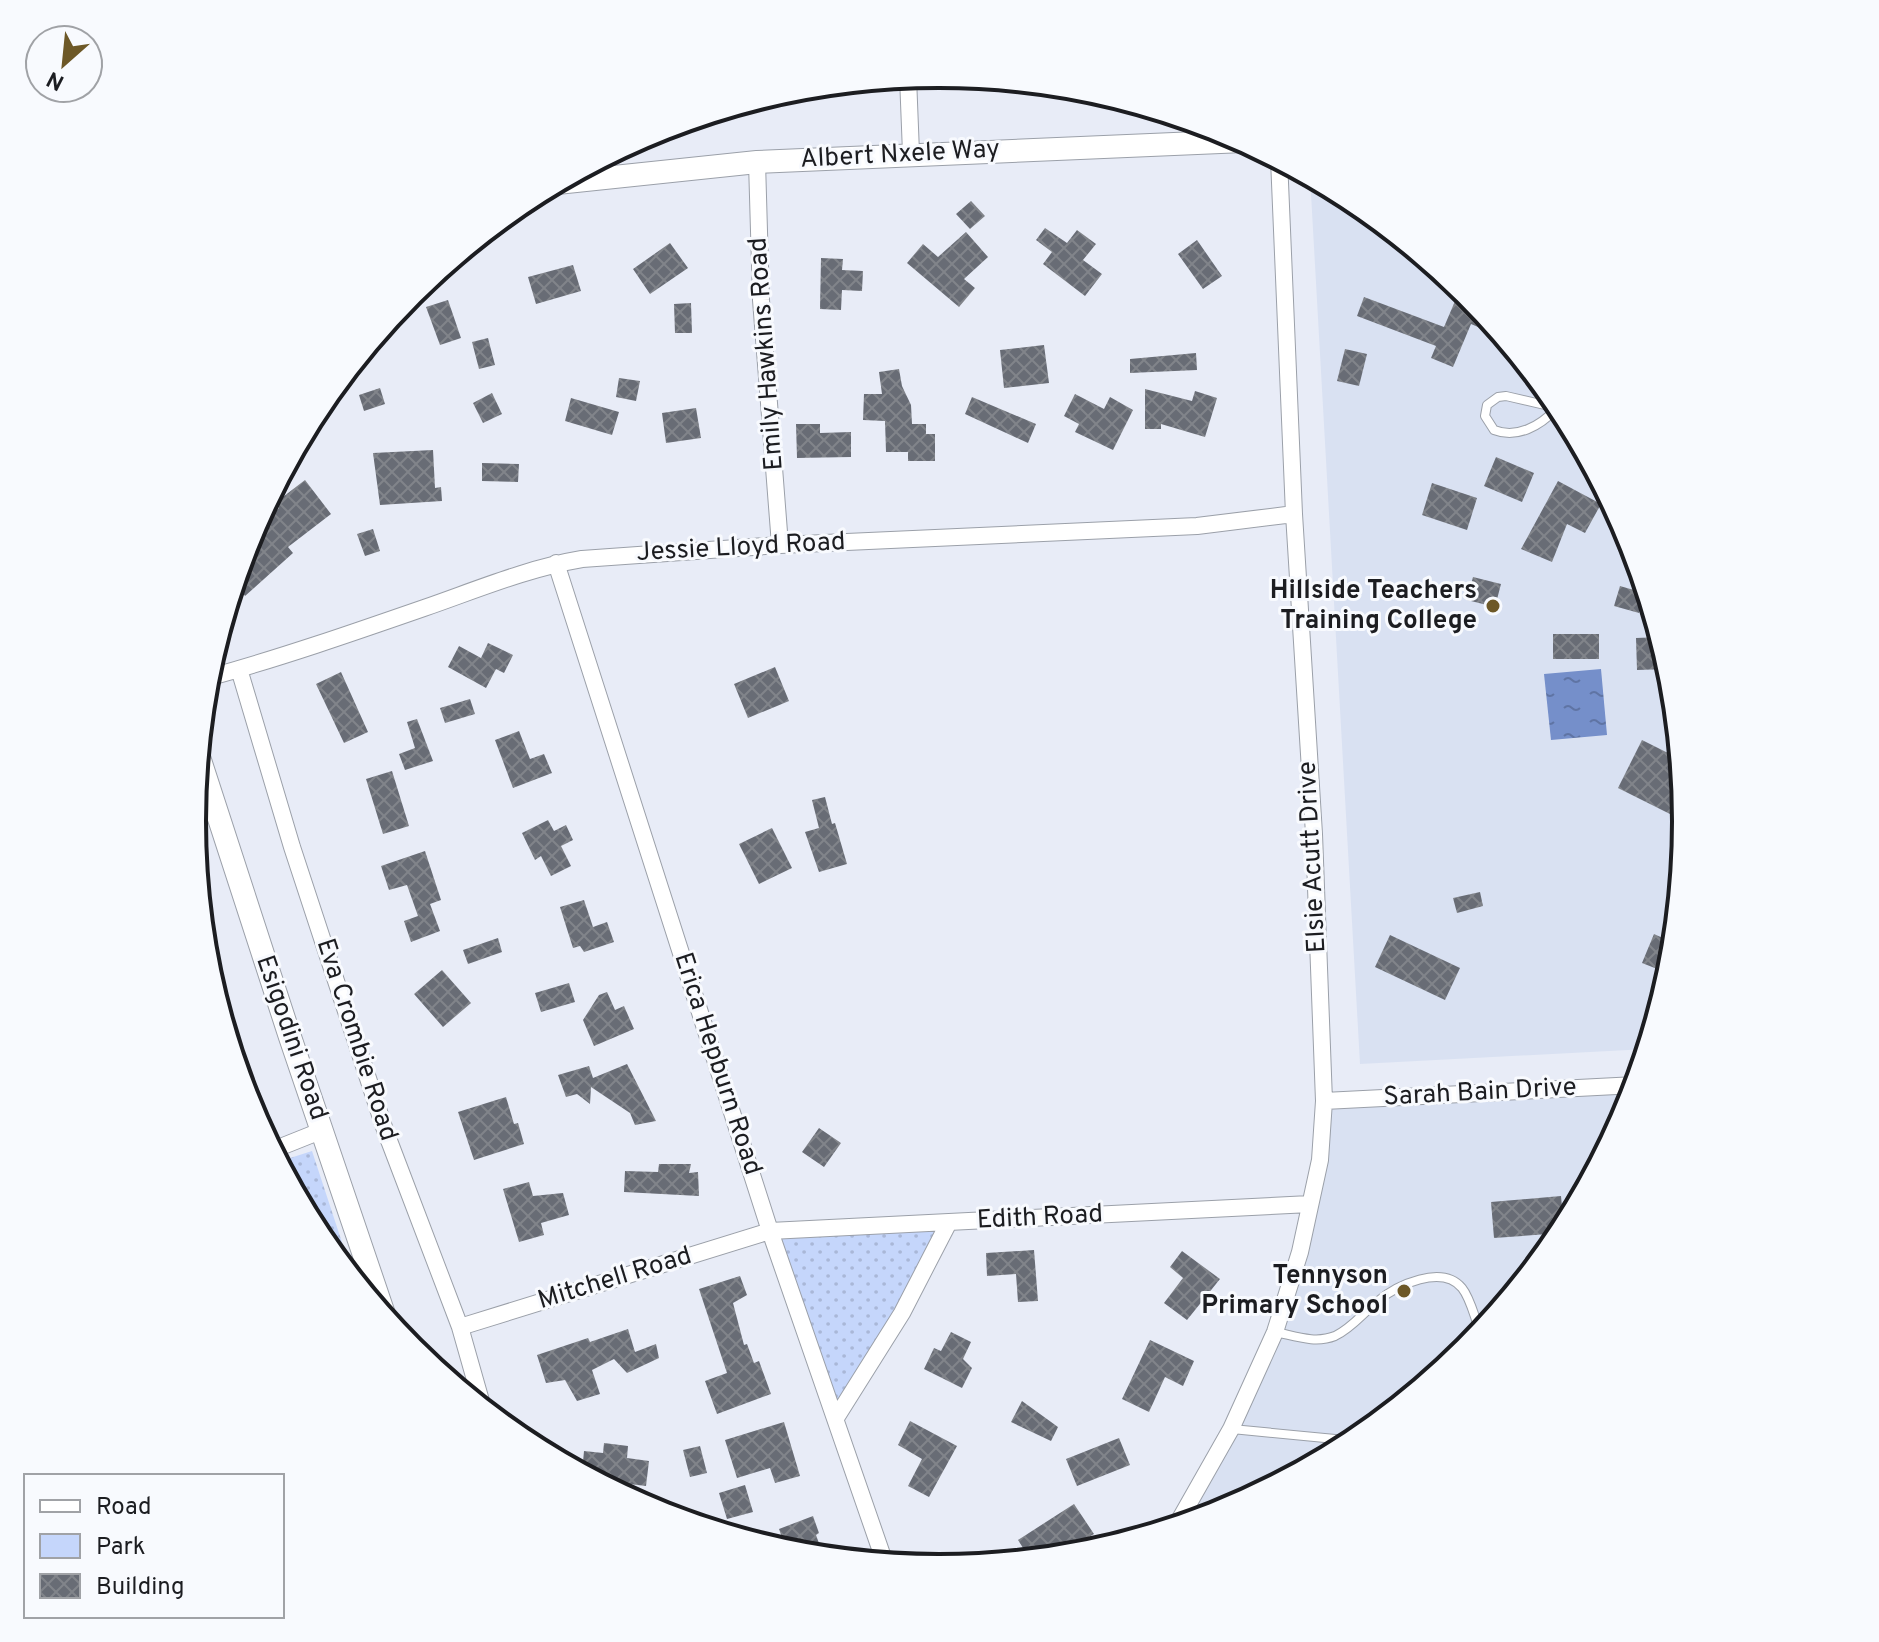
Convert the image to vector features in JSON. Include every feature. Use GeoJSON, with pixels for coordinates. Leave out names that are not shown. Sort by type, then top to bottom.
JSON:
{"type":"FeatureCollection","features":[{"type":"Feature","properties":{"kind":"main road","name":"Albert Nxele Way"},"geometry":{"type":"LineString","coordinates":[[584,180],[757,162],[1215,142]]}},
{"type":"Feature","properties":{"kind":"main road","name":"Esigodini Road"},"geometry":{"type":"LineString","coordinates":[[207,791],[376,1289]]}},
{"type":"Feature","properties":{"kind":"street"},"geometry":{"type":"LineString","coordinates":[[908,89],[911,153]]}},
{"type":"Feature","properties":{"kind":"street","name":"Emily Hawkins Road"},"geometry":{"type":"LineString","coordinates":[[757,162],[761,300],[780,545]]}},
{"type":"Feature","properties":{"kind":"street","name":"Elsie Acutt Drive"},"geometry":{"type":"LineString","coordinates":[[1184,1512],[1231,1429],[1275,1332],[1300,1252],[1320,1160],[1324,1101],[1314,834],[1294,514],[1280,172]]}},
{"type":"Feature","properties":{"kind":"street","name":"Jessie Lloyd Road"},"geometry":{"type":"LineString","coordinates":[[222,674],[556,563],[596,557],[780,545],[1197,526],[1294,514]]}},
{"type":"Feature","properties":{"kind":"street","name":"Erica Hepburn Road"},"geometry":{"type":"LineString","coordinates":[[556,563],[770,1231],[881,1551]]}},
{"type":"Feature","properties":{"kind":"street","name":"Eva Crombie Road"},"geometry":{"type":"LineString","coordinates":[[239,669],[292,847],[380,1115],[460,1327],[478,1390]]}},
{"type":"Feature","properties":{"kind":"street","name":"Sarah Bain Drive"},"geometry":{"type":"LineString","coordinates":[[1324,1101],[1623,1086]]}},
{"type":"Feature","properties":{"kind":"street"},"geometry":{"type":"LineString","coordinates":[[283,1147],[323,1130]]}},
{"type":"Feature","properties":{"kind":"street","name":"Edith Road"},"geometry":{"type":"LineString","coordinates":[[770,1231],[1310,1204]]}},
{"type":"Feature","properties":{"kind":"street"},"geometry":{"type":"LineString","coordinates":[[836,1418],[902,1313],[949,1222]]}},
{"type":"Feature","properties":{"kind":"street","name":"Mitchell Road"},"geometry":{"type":"LineString","coordinates":[[460,1327],[770,1231]]}},
{"type":"Feature","properties":{"kind":"lane"},"geometry":{"type":"LineString","coordinates":[[1543,405],[1498,397],[1487,405],[1485,416],[1494,430],[1507,433],[1533,428],[1550,416]]}},
{"type":"Feature","properties":{"kind":"lane"},"geometry":{"type":"LineString","coordinates":[[1275,1332],[1310,1340],[1334,1336],[1395,1289],[1426,1278],[1440,1277],[1454,1281],[1463,1289],[1476,1320]]}},
{"type":"Feature","properties":{"kind":"lane"},"geometry":{"type":"LineString","coordinates":[[1231,1429],[1333,1439]]}},
{"type":"Feature","properties":{"kind":"shaded area","name":"Hillside Teachers Training College"},"geometry":{"type":"Polygon","coordinates":[[[1311,189],[1386,239],[1458,303],[1491,338],[1549,414],[1597,497],[1634,585],[1658,678],[1671,773],[1671,869],[1666,917],[1648,1011],[1636,1050],[1360,1064],[1311,189]]]}},
{"type":"Feature","properties":{"kind":"shaded area","name":"Tennyson Primary School"},"geometry":{"type":"Polygon","coordinates":[[[1622,1090],[1597,1145],[1549,1228],[1491,1304],[1458,1339],[1386,1403],[1347,1430],[1264,1478],[1189,1510],[1280,1330],[1327,1105],[1622,1090]]]}},
{"type":"Feature","properties":{"kind":"green space"},"geometry":{"type":"Polygon","coordinates":[[[312,1151],[343,1247],[330,1228],[289,1158],[312,1151]]]}},
{"type":"Feature","properties":{"kind":"green space"},"geometry":{"type":"Polygon","coordinates":[[[941,1228],[895,1314],[838,1405],[777,1237],[941,1228]]]}},
{"type":"Feature","properties":{"kind":"water"},"geometry":{"type":"Polygon","coordinates":[[[1601,669],[1607,735],[1551,740],[1544,674],[1601,669]]]}},
{"type":"Feature","properties":{"kind":"building"},"geometry":{"type":"Polygon","coordinates":[[[971,201],[985,216],[970,229],[956,214],[971,201]]]}},
{"type":"Feature","properties":{"kind":"building"},"geometry":{"type":"Polygon","coordinates":[[[1045,228],[1067,243],[1077,230],[1096,244],[1083,260],[1102,274],[1085,296],[1043,264],[1052,252],[1036,240],[1045,228]]]}},
{"type":"Feature","properties":{"kind":"building"},"geometry":{"type":"Polygon","coordinates":[[[966,232],[988,257],[964,279],[975,288],[959,307],[907,263],[923,244],[938,257],[966,232]]]}},
{"type":"Feature","properties":{"kind":"building"},"geometry":{"type":"Polygon","coordinates":[[[1197,240],[1222,276],[1203,289],[1178,254],[1197,240]]]}},
{"type":"Feature","properties":{"kind":"building"},"geometry":{"type":"Polygon","coordinates":[[[670,243],[688,268],[650,294],[633,269],[670,243]]]}},
{"type":"Feature","properties":{"kind":"building"},"geometry":{"type":"Polygon","coordinates":[[[821,258],[843,259],[842,270],[863,271],[862,291],[842,290],[841,310],[820,309],[821,258]]]}},
{"type":"Feature","properties":{"kind":"building"},"geometry":{"type":"Polygon","coordinates":[[[573,265],[581,291],[536,304],[528,277],[573,265]]]}},
{"type":"Feature","properties":{"kind":"building"},"geometry":{"type":"Polygon","coordinates":[[[1364,297],[1444,327],[1455,300],[1482,329],[1471,324],[1453,367],[1431,358],[1436,346],[1357,316],[1364,297]]]}},
{"type":"Feature","properties":{"kind":"building"},"geometry":{"type":"Polygon","coordinates":[[[448,300],[461,338],[440,345],[426,307],[448,300]]]}},
{"type":"Feature","properties":{"kind":"building"},"geometry":{"type":"Polygon","coordinates":[[[691,303],[692,333],[675,333],[674,304],[691,303]]]}},
{"type":"Feature","properties":{"kind":"building"},"geometry":{"type":"Polygon","coordinates":[[[488,338],[495,365],[479,369],[472,342],[488,338]]]}},
{"type":"Feature","properties":{"kind":"building"},"geometry":{"type":"Polygon","coordinates":[[[1044,345],[1049,383],[1004,388],[1000,350],[1044,345]]]}},
{"type":"Feature","properties":{"kind":"building"},"geometry":{"type":"Polygon","coordinates":[[[1345,349],[1367,354],[1359,386],[1337,381],[1345,349]]]}},
{"type":"Feature","properties":{"kind":"building"},"geometry":{"type":"Polygon","coordinates":[[[1196,353],[1197,370],[1130,373],[1130,359],[1196,353]]]}},
{"type":"Feature","properties":{"kind":"building"},"geometry":{"type":"Polygon","coordinates":[[[899,369],[902,386],[911,405],[912,424],[926,424],[926,434],[935,434],[935,461],[908,461],[908,452],[886,452],[885,421],[863,420],[864,394],[882,394],[879,372],[899,369]]]}},
{"type":"Feature","properties":{"kind":"building"},"geometry":{"type":"Polygon","coordinates":[[[619,378],[640,381],[636,401],[616,397],[619,378]]]}},
{"type":"Feature","properties":{"kind":"building"},"geometry":{"type":"Polygon","coordinates":[[[380,388],[385,404],[364,411],[359,395],[380,388]]]}},
{"type":"Feature","properties":{"kind":"building"},"geometry":{"type":"Polygon","coordinates":[[[1145,389],[1192,401],[1195,391],[1217,398],[1205,437],[1161,424],[1161,429],[1145,429],[1145,389]]]}},
{"type":"Feature","properties":{"kind":"building"},"geometry":{"type":"Polygon","coordinates":[[[492,393],[502,414],[483,423],[473,403],[492,393]]]}},
{"type":"Feature","properties":{"kind":"building"},"geometry":{"type":"Polygon","coordinates":[[[1075,394],[1104,409],[1110,397],[1133,410],[1113,450],[1075,432],[1079,424],[1064,416],[1075,394]]]}},
{"type":"Feature","properties":{"kind":"building"},"geometry":{"type":"Polygon","coordinates":[[[972,397],[1036,424],[1028,443],[965,414],[972,397]]]}},
{"type":"Feature","properties":{"kind":"building"},"geometry":{"type":"Polygon","coordinates":[[[571,398],[619,412],[612,435],[565,421],[571,398]]]}},
{"type":"Feature","properties":{"kind":"building"},"geometry":{"type":"Polygon","coordinates":[[[696,408],[701,438],[666,443],[662,413],[696,408]]]}},
{"type":"Feature","properties":{"kind":"building"},"geometry":{"type":"Polygon","coordinates":[[[796,424],[820,424],[820,433],[851,432],[851,457],[797,458],[796,424]]]}},
{"type":"Feature","properties":{"kind":"building"},"geometry":{"type":"Polygon","coordinates":[[[433,450],[435,488],[441,487],[442,501],[380,505],[373,453],[433,450]]]}},
{"type":"Feature","properties":{"kind":"building"},"geometry":{"type":"Polygon","coordinates":[[[1496,457],[1534,473],[1522,502],[1484,486],[1496,457]]]}},
{"type":"Feature","properties":{"kind":"building"},"geometry":{"type":"Polygon","coordinates":[[[482,463],[519,464],[518,482],[482,481],[482,463]]]}},
{"type":"Feature","properties":{"kind":"building"},"geometry":{"type":"Polygon","coordinates":[[[305,480],[331,514],[288,547],[293,553],[245,596],[243,593],[245,585],[282,498],[305,480]]]}},
{"type":"Feature","properties":{"kind":"building"},"geometry":{"type":"Polygon","coordinates":[[[1558,481],[1600,503],[1585,533],[1567,524],[1552,562],[1521,549],[1558,481]]]}},
{"type":"Feature","properties":{"kind":"building"},"geometry":{"type":"Polygon","coordinates":[[[1432,483],[1477,498],[1467,530],[1422,515],[1432,483]]]}},
{"type":"Feature","properties":{"kind":"building"},"geometry":{"type":"Polygon","coordinates":[[[373,529],[380,551],[365,556],[357,534],[373,529]]]}},
{"type":"Feature","properties":{"kind":"building"},"geometry":{"type":"Polygon","coordinates":[[[1473,577],[1501,584],[1495,607],[1467,600],[1473,577]]]}},
{"type":"Feature","properties":{"kind":"building"},"geometry":{"type":"Polygon","coordinates":[[[1620,586],[1636,591],[1641,607],[1639,613],[1614,606],[1620,586]]]}},
{"type":"Feature","properties":{"kind":"building"},"geometry":{"type":"Polygon","coordinates":[[[1553,634],[1599,634],[1599,659],[1553,659],[1553,634]]]}},
{"type":"Feature","properties":{"kind":"building"},"geometry":{"type":"Polygon","coordinates":[[[1649,637],[1656,669],[1637,670],[1636,638],[1649,637]]]}},
{"type":"Feature","properties":{"kind":"building"},"geometry":{"type":"Polygon","coordinates":[[[488,643],[513,655],[504,673],[496,669],[486,688],[448,667],[459,646],[481,658],[488,643]]]}},
{"type":"Feature","properties":{"kind":"building"},"geometry":{"type":"Polygon","coordinates":[[[775,667],[789,701],[748,718],[734,684],[775,667]]]}},
{"type":"Feature","properties":{"kind":"building"},"geometry":{"type":"Polygon","coordinates":[[[341,672],[368,732],[344,743],[316,684],[341,672]]]}},
{"type":"Feature","properties":{"kind":"building"},"geometry":{"type":"Polygon","coordinates":[[[470,699],[475,714],[445,723],[440,708],[470,699]]]}},
{"type":"Feature","properties":{"kind":"building"},"geometry":{"type":"Polygon","coordinates":[[[417,719],[433,761],[405,770],[399,754],[415,748],[407,722],[417,719]]]}},
{"type":"Feature","properties":{"kind":"building"},"geometry":{"type":"Polygon","coordinates":[[[519,731],[530,759],[544,754],[552,773],[513,788],[495,740],[519,731]]]}},
{"type":"Feature","properties":{"kind":"building"},"geometry":{"type":"Polygon","coordinates":[[[1642,740],[1669,753],[1672,815],[1618,788],[1642,740]]]}},
{"type":"Feature","properties":{"kind":"building"},"geometry":{"type":"Polygon","coordinates":[[[392,771],[409,826],[383,834],[366,779],[392,771]]]}},
{"type":"Feature","properties":{"kind":"building"},"geometry":{"type":"Polygon","coordinates":[[[825,797],[847,864],[819,872],[805,832],[819,828],[812,800],[825,797]]]}},
{"type":"Feature","properties":{"kind":"building"},"geometry":{"type":"Polygon","coordinates":[[[548,820],[554,831],[566,825],[573,840],[561,846],[571,866],[551,876],[541,856],[535,860],[522,833],[548,820]]]}},
{"type":"Feature","properties":{"kind":"building"},"geometry":{"type":"Polygon","coordinates":[[[772,828],[792,868],[759,884],[739,844],[772,828]]]}},
{"type":"Feature","properties":{"kind":"building"},"geometry":{"type":"Polygon","coordinates":[[[425,851],[441,900],[430,904],[440,931],[411,942],[404,921],[418,916],[407,885],[389,890],[381,866],[425,851]]]}},
{"type":"Feature","properties":{"kind":"building"},"geometry":{"type":"Polygon","coordinates":[[[1480,892],[1483,906],[1457,913],[1453,898],[1480,892]]]}},
{"type":"Feature","properties":{"kind":"building"},"geometry":{"type":"Polygon","coordinates":[[[584,900],[593,927],[607,922],[614,942],[584,952],[580,946],[573,948],[560,907],[584,900]]]}},
{"type":"Feature","properties":{"kind":"building"},"geometry":{"type":"Polygon","coordinates":[[[1654,934],[1662,938],[1657,969],[1642,963],[1654,934]]]}},
{"type":"Feature","properties":{"kind":"building"},"geometry":{"type":"Polygon","coordinates":[[[1390,935],[1460,968],[1445,1000],[1375,967],[1390,935]]]}},
{"type":"Feature","properties":{"kind":"building"},"geometry":{"type":"Polygon","coordinates":[[[498,938],[502,952],[468,964],[463,950],[498,938]]]}},
{"type":"Feature","properties":{"kind":"building"},"geometry":{"type":"Polygon","coordinates":[[[442,970],[471,1003],[443,1027],[414,994],[442,970]]]}},
{"type":"Feature","properties":{"kind":"building"},"geometry":{"type":"Polygon","coordinates":[[[569,983],[575,1002],[541,1012],[535,993],[569,983]]]}},
{"type":"Feature","properties":{"kind":"building"},"geometry":{"type":"Polygon","coordinates":[[[607,992],[615,1010],[624,1006],[634,1029],[594,1046],[583,1020],[599,995],[607,992]]]}},
{"type":"Feature","properties":{"kind":"building"},"geometry":{"type":"Polygon","coordinates":[[[627,1064],[656,1121],[635,1125],[630,1113],[591,1087],[590,1104],[577,1094],[566,1097],[558,1075],[589,1066],[593,1078],[627,1064]]]}},
{"type":"Feature","properties":{"kind":"building"},"geometry":{"type":"Polygon","coordinates":[[[506,1097],[524,1144],[474,1160],[458,1112],[506,1097]]]}},
{"type":"Feature","properties":{"kind":"building"},"geometry":{"type":"Polygon","coordinates":[[[819,1128],[841,1143],[824,1167],[802,1152],[819,1128]]]}},
{"type":"Feature","properties":{"kind":"building"},"geometry":{"type":"Polygon","coordinates":[[[659,1164],[691,1164],[689,1173],[698,1172],[699,1196],[624,1192],[625,1171],[658,1172],[659,1164]]]}},
{"type":"Feature","properties":{"kind":"building"},"geometry":{"type":"Polygon","coordinates":[[[529,1182],[533,1196],[563,1193],[569,1215],[541,1223],[544,1235],[519,1242],[503,1189],[529,1182]]]}},
{"type":"Feature","properties":{"kind":"building"},"geometry":{"type":"Polygon","coordinates":[[[1561,1196],[1562,1207],[1544,1234],[1494,1238],[1491,1202],[1561,1196]]]}},
{"type":"Feature","properties":{"kind":"building"},"geometry":{"type":"Polygon","coordinates":[[[1034,1250],[1038,1301],[1018,1302],[1016,1274],[987,1276],[986,1253],[1034,1250]]]}},
{"type":"Feature","properties":{"kind":"building"},"geometry":{"type":"Polygon","coordinates":[[[1182,1251],[1220,1279],[1187,1320],[1164,1303],[1183,1278],[1170,1267],[1182,1251]]]}},
{"type":"Feature","properties":{"kind":"building"},"geometry":{"type":"Polygon","coordinates":[[[740,1276],[747,1295],[733,1303],[744,1345],[747,1344],[754,1363],[759,1361],[771,1394],[717,1414],[705,1381],[727,1373],[699,1289],[740,1276]]]}},
{"type":"Feature","properties":{"kind":"building"},"geometry":{"type":"Polygon","coordinates":[[[628,1329],[635,1352],[656,1344],[659,1358],[627,1373],[614,1359],[592,1370],[600,1394],[577,1401],[565,1380],[546,1383],[537,1355],[628,1329]]]}},
{"type":"Feature","properties":{"kind":"building"},"geometry":{"type":"Polygon","coordinates":[[[951,1332],[971,1342],[963,1359],[972,1368],[962,1388],[924,1369],[934,1348],[941,1351],[951,1332]]]}},
{"type":"Feature","properties":{"kind":"building"},"geometry":{"type":"Polygon","coordinates":[[[1150,1340],[1194,1361],[1183,1386],[1165,1377],[1149,1412],[1122,1399],[1150,1340]]]}},
{"type":"Feature","properties":{"kind":"building"},"geometry":{"type":"Polygon","coordinates":[[[1022,1401],[1058,1427],[1051,1441],[1011,1422],[1022,1401]]]}},
{"type":"Feature","properties":{"kind":"building"},"geometry":{"type":"Polygon","coordinates":[[[910,1421],[957,1446],[929,1497],[908,1486],[922,1459],[898,1445],[910,1421]]]}},
{"type":"Feature","properties":{"kind":"building"},"geometry":{"type":"Polygon","coordinates":[[[784,1422],[800,1476],[775,1483],[770,1468],[737,1478],[725,1440],[784,1422]]]}},
{"type":"Feature","properties":{"kind":"building"},"geometry":{"type":"Polygon","coordinates":[[[1119,1438],[1130,1465],[1077,1486],[1066,1459],[1119,1438]]]}},
{"type":"Feature","properties":{"kind":"building"},"geometry":{"type":"Polygon","coordinates":[[[604,1443],[628,1446],[627,1458],[649,1461],[646,1486],[628,1484],[583,1461],[584,1451],[603,1453],[604,1443]]]}},
{"type":"Feature","properties":{"kind":"building"},"geometry":{"type":"Polygon","coordinates":[[[700,1446],[707,1473],[690,1477],[683,1450],[700,1446]]]}},
{"type":"Feature","properties":{"kind":"building"},"geometry":{"type":"Polygon","coordinates":[[[745,1485],[753,1512],[727,1519],[719,1493],[745,1485]]]}},
{"type":"Feature","properties":{"kind":"building"},"geometry":{"type":"Polygon","coordinates":[[[1074,1504],[1094,1534],[1083,1540],[1024,1549],[1018,1540],[1074,1504]]]}},
{"type":"Feature","properties":{"kind":"building"},"geometry":{"type":"Polygon","coordinates":[[[813,1516],[819,1544],[782,1537],[779,1529],[813,1516]]]}},
{"type":"Feature","properties":{"kind":"place","name":"Hillside Teachers Training College"},"geometry":{"type":"Point","coordinates":[1493,606]}},
{"type":"Feature","properties":{"kind":"place","name":"Tennyson Primary School"},"geometry":{"type":"Point","coordinates":[1404,1291]}}]}
